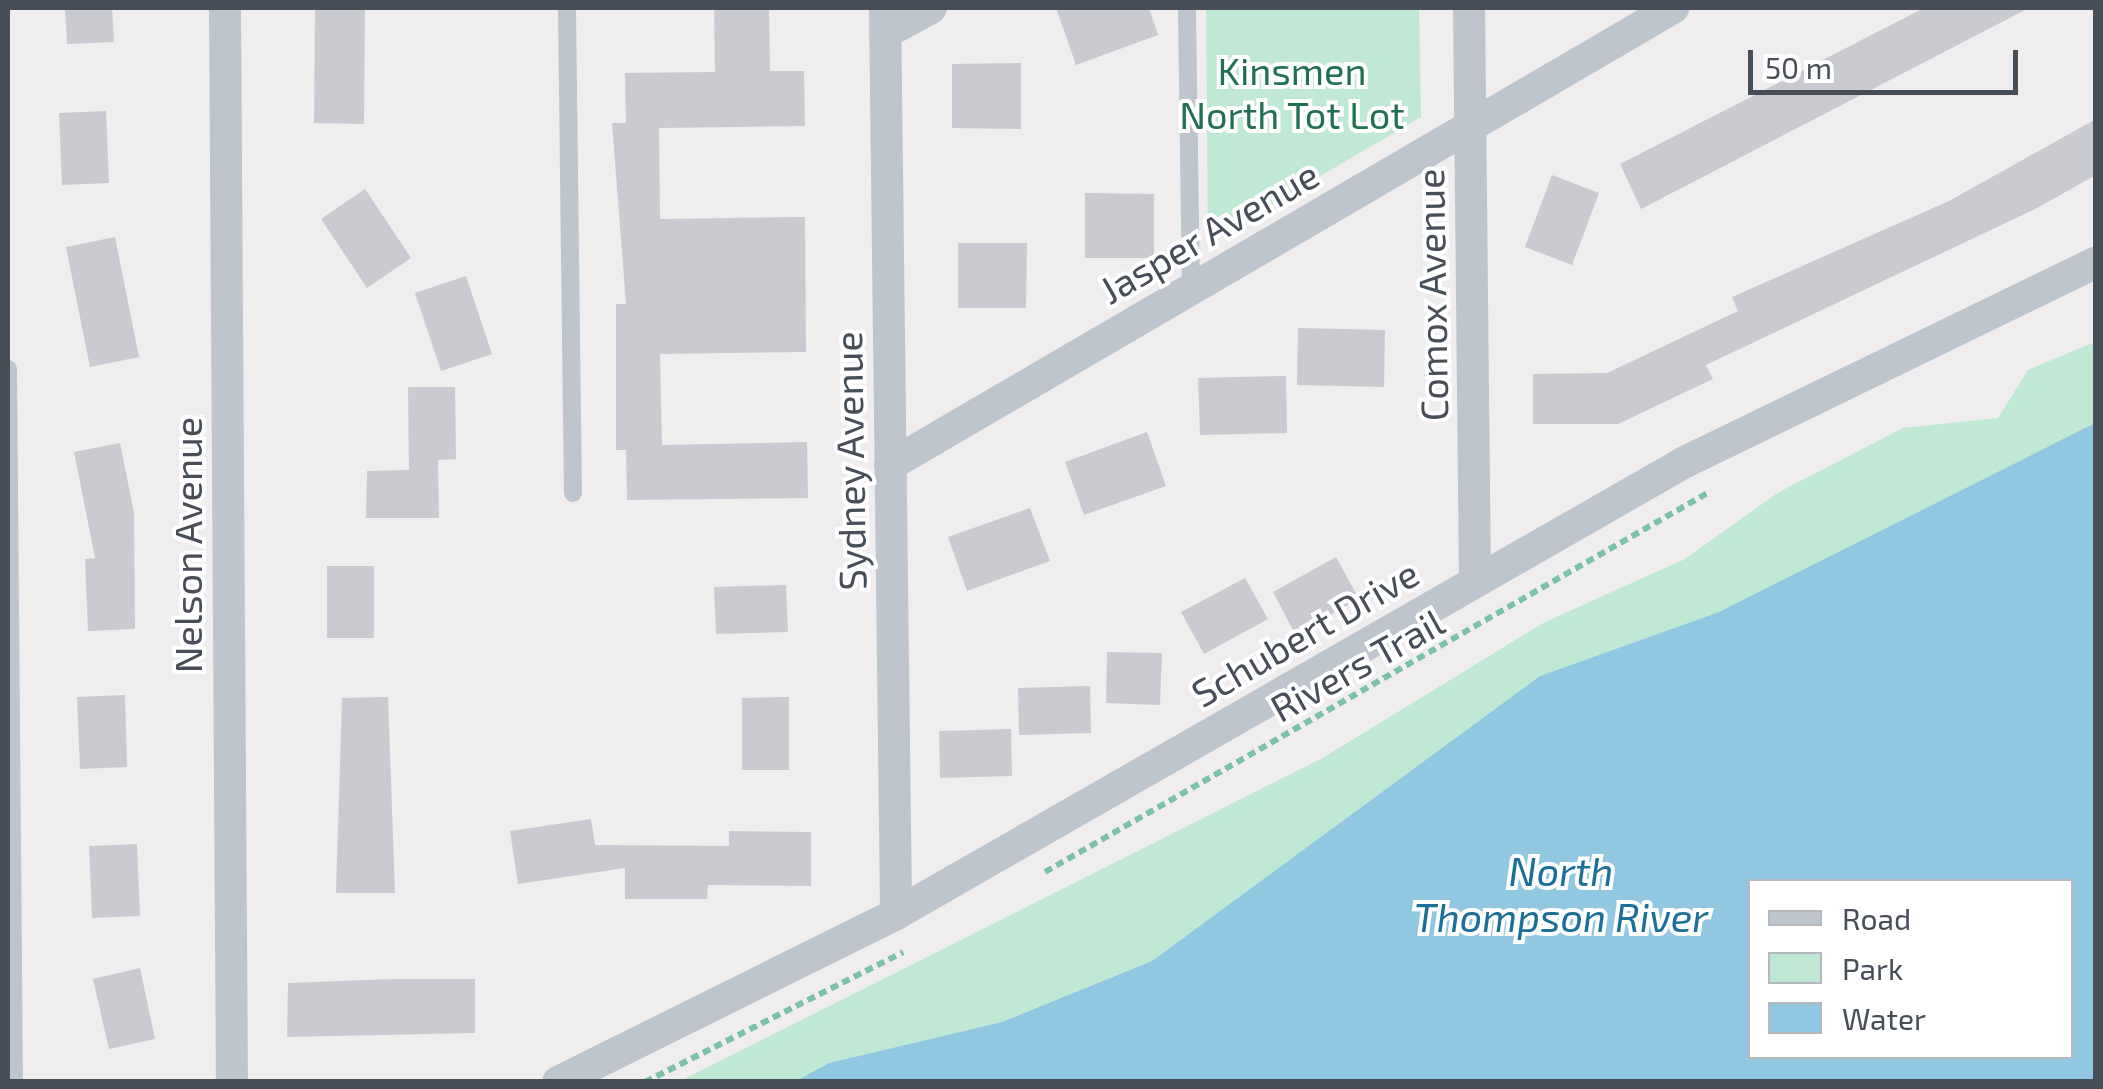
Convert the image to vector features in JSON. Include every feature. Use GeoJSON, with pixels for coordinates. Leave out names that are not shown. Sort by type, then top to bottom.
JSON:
{"type":"FeatureCollection","features":[{"type":"Feature","properties":{"kind":"street","name":"Nelson Avenue"},"geometry":{"type":"LineString","coordinates":[[225,8],[232,1082]]}},
{"type":"Feature","properties":{"kind":"street"},"geometry":{"type":"LineString","coordinates":[[885,20],[931,8]]}},
{"type":"Feature","properties":{"kind":"street","name":"Comox Avenue"},"geometry":{"type":"LineString","coordinates":[[1469,8],[1475,582]]}},
{"type":"Feature","properties":{"kind":"street","name":"Jasper Avenue"},"geometry":{"type":"LineString","coordinates":[[890,465],[1673,8]]}},
{"type":"Feature","properties":{"kind":"street","name":"Sydney Avenue"},"geometry":{"type":"LineString","coordinates":[[885,20],[896,914]]}},
{"type":"Feature","properties":{"kind":"street","name":"Schubert Drive"},"geometry":{"type":"LineString","coordinates":[[558,1082],[896,914],[1685,462],[2096,262]]}},
{"type":"Feature","properties":{"kind":"lane"},"geometry":{"type":"LineString","coordinates":[[567,8],[572,493]]}},
{"type":"Feature","properties":{"kind":"lane"},"geometry":{"type":"LineString","coordinates":[[1187,8],[1191,288]]}},
{"type":"Feature","properties":{"kind":"lane"},"geometry":{"type":"LineString","coordinates":[[8,369],[14,1082]]}},
{"type":"Feature","properties":{"kind":"path","name":"Rivers Trail"},"geometry":{"type":"LineString","coordinates":[[1037,876],[1718,487]]}},
{"type":"Feature","properties":{"kind":"path"},"geometry":{"type":"LineString","coordinates":[[645,1082],[918,944]]}},
{"type":"Feature","properties":{"kind":"green space","name":"Kinsmen North Tot Lot"},"geometry":{"type":"Polygon","coordinates":[[[1206,8],[1419,8],[1421,117],[1208,242],[1206,8]]]}},
{"type":"Feature","properties":{"kind":"green space"},"geometry":{"type":"Polygon","coordinates":[[[2095,342],[2095,423],[1719,612],[1540,676],[1152,961],[1002,1022],[829,1063],[796,1081],[678,1082],[1321,759],[1545,622],[1685,559],[1779,492],[1903,428],[1998,418],[2028,370],[2095,342]]]}},
{"type":"Feature","properties":{"kind":"water","name":"North Thompson River"},"geometry":{"type":"Polygon","coordinates":[[[2095,423],[2095,1081],[796,1081],[829,1063],[1002,1022],[1152,961],[1540,676],[1719,612],[2095,423]]]}},
{"type":"Feature","properties":{"kind":"building"},"geometry":{"type":"Polygon","coordinates":[[[65,8],[112,8],[114,42],[67,44],[65,8]]]}},
{"type":"Feature","properties":{"kind":"building"},"geometry":{"type":"Polygon","coordinates":[[[315,8],[365,8],[364,124],[314,123],[315,8]]]}},
{"type":"Feature","properties":{"kind":"building"},"geometry":{"type":"Polygon","coordinates":[[[714,8],[769,8],[770,71],[804,71],[805,126],[659,128],[660,219],[805,217],[806,352],[660,354],[662,445],[807,442],[808,498],[627,500],[626,450],[616,450],[616,304],[626,304],[612,123],[626,123],[625,73],[715,72],[714,8]]]}},
{"type":"Feature","properties":{"kind":"building"},"geometry":{"type":"Polygon","coordinates":[[[1056,8],[1149,8],[1158,35],[1076,65],[1056,8]]]}},
{"type":"Feature","properties":{"kind":"building"},"geometry":{"type":"Polygon","coordinates":[[[1924,8],[2029,8],[1641,209],[1620,164],[1924,8]]]}},
{"type":"Feature","properties":{"kind":"building"},"geometry":{"type":"Polygon","coordinates":[[[1021,63],[1021,129],[952,128],[952,64],[1021,63]]]}},
{"type":"Feature","properties":{"kind":"building"},"geometry":{"type":"Polygon","coordinates":[[[106,111],[109,183],[62,185],[59,113],[106,111]]]}},
{"type":"Feature","properties":{"kind":"building"},"geometry":{"type":"Polygon","coordinates":[[[2096,119],[2096,175],[2037,208],[1706,365],[1713,379],[1618,424],[1533,424],[1533,374],[1607,373],[1738,311],[1732,297],[1949,201],[2096,119]]]}},
{"type":"Feature","properties":{"kind":"building"},"geometry":{"type":"Polygon","coordinates":[[[1552,175],[1599,193],[1572,265],[1525,247],[1552,175]]]}},
{"type":"Feature","properties":{"kind":"building"},"geometry":{"type":"Polygon","coordinates":[[[365,189],[411,258],[367,288],[321,219],[365,189]]]}},
{"type":"Feature","properties":{"kind":"building"},"geometry":{"type":"Polygon","coordinates":[[[1085,193],[1154,194],[1154,258],[1085,258],[1085,193]]]}},
{"type":"Feature","properties":{"kind":"building"},"geometry":{"type":"Polygon","coordinates":[[[115,237],[139,357],[90,367],[66,247],[115,237]]]}},
{"type":"Feature","properties":{"kind":"building"},"geometry":{"type":"Polygon","coordinates":[[[958,243],[1027,243],[1026,308],[958,308],[958,243]]]}},
{"type":"Feature","properties":{"kind":"building"},"geometry":{"type":"Polygon","coordinates":[[[466,276],[492,354],[441,371],[415,293],[466,276]]]}},
{"type":"Feature","properties":{"kind":"building"},"geometry":{"type":"Polygon","coordinates":[[[1298,328],[1385,330],[1384,387],[1297,385],[1298,328]]]}},
{"type":"Feature","properties":{"kind":"building"},"geometry":{"type":"Polygon","coordinates":[[[1286,376],[1287,433],[1200,435],[1198,378],[1286,376]]]}},
{"type":"Feature","properties":{"kind":"building"},"geometry":{"type":"Polygon","coordinates":[[[408,387],[455,387],[456,459],[438,460],[439,518],[366,518],[367,471],[409,470],[408,387]]]}},
{"type":"Feature","properties":{"kind":"building"},"geometry":{"type":"Polygon","coordinates":[[[1147,432],[1166,486],[1084,515],[1065,462],[1147,432]]]}},
{"type":"Feature","properties":{"kind":"building"},"geometry":{"type":"Polygon","coordinates":[[[120,443],[134,513],[135,629],[88,631],[85,559],[95,558],[74,452],[120,443]]]}},
{"type":"Feature","properties":{"kind":"building"},"geometry":{"type":"Polygon","coordinates":[[[1030,508],[1050,561],[967,591],[948,537],[1030,508]]]}},
{"type":"Feature","properties":{"kind":"building"},"geometry":{"type":"Polygon","coordinates":[[[1336,557],[1359,599],[1295,634],[1273,592],[1336,557]]]}},
{"type":"Feature","properties":{"kind":"building"},"geometry":{"type":"Polygon","coordinates":[[[327,566],[374,566],[374,638],[327,638],[327,566]]]}},
{"type":"Feature","properties":{"kind":"building"},"geometry":{"type":"Polygon","coordinates":[[[1245,578],[1268,619],[1204,654],[1181,612],[1245,578]]]}},
{"type":"Feature","properties":{"kind":"building"},"geometry":{"type":"Polygon","coordinates":[[[786,585],[788,632],[716,634],[714,587],[786,585]]]}},
{"type":"Feature","properties":{"kind":"building"},"geometry":{"type":"Polygon","coordinates":[[[1107,652],[1162,653],[1160,705],[1106,703],[1107,652]]]}},
{"type":"Feature","properties":{"kind":"building"},"geometry":{"type":"Polygon","coordinates":[[[1090,686],[1091,733],[1019,735],[1018,688],[1090,686]]]}},
{"type":"Feature","properties":{"kind":"building"},"geometry":{"type":"Polygon","coordinates":[[[125,695],[127,767],[80,769],[77,697],[125,695]]]}},
{"type":"Feature","properties":{"kind":"building"},"geometry":{"type":"Polygon","coordinates":[[[388,697],[395,893],[336,893],[342,698],[388,697]]]}},
{"type":"Feature","properties":{"kind":"building"},"geometry":{"type":"Polygon","coordinates":[[[789,697],[789,770],[742,770],[742,698],[789,697]]]}},
{"type":"Feature","properties":{"kind":"building"},"geometry":{"type":"Polygon","coordinates":[[[1011,729],[1012,776],[940,778],[939,731],[1011,729]]]}},
{"type":"Feature","properties":{"kind":"building"},"geometry":{"type":"Polygon","coordinates":[[[591,819],[595,845],[729,846],[729,831],[811,832],[811,886],[708,885],[707,899],[625,899],[625,868],[518,884],[510,831],[591,819]]]}},
{"type":"Feature","properties":{"kind":"building"},"geometry":{"type":"Polygon","coordinates":[[[137,844],[140,916],[92,918],[89,846],[137,844]]]}},
{"type":"Feature","properties":{"kind":"building"},"geometry":{"type":"Polygon","coordinates":[[[140,968],[155,1039],[109,1049],[93,979],[140,968]]]}},
{"type":"Feature","properties":{"kind":"building"},"geometry":{"type":"Polygon","coordinates":[[[475,979],[475,1033],[287,1037],[288,983],[475,979]]]}}]}
